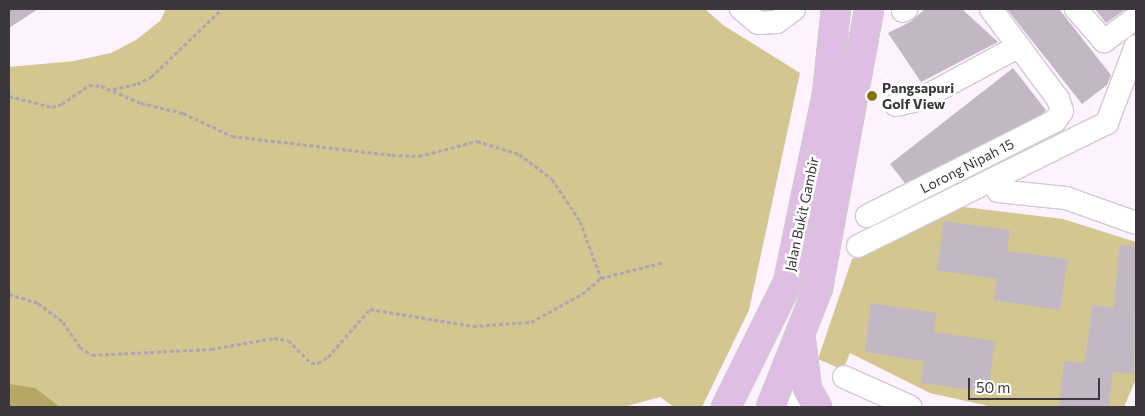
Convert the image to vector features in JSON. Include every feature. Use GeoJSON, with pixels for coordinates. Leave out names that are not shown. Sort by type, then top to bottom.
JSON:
{"type":"FeatureCollection","features":[{"type":"Feature","properties":{"kind":"main road","name":"Jalan Bukit Gambir"},"geometry":{"type":"LineString","coordinates":[[726,407],[765,332],[788,282],[827,94],[836,9]]}},
{"type":"Feature","properties":{"kind":"main road","name":"Jalan Bukit Gambir"},"geometry":{"type":"LineString","coordinates":[[771,399],[800,338],[818,288],[869,9]]}},
{"type":"Feature","properties":{"kind":"main road"},"geometry":{"type":"LineString","coordinates":[[736,407],[771,399],[759,359],[765,332]]}},
{"type":"Feature","properties":{"kind":"main road"},"geometry":{"type":"LineString","coordinates":[[800,338],[808,388],[816,407]]}},
{"type":"Feature","properties":{"kind":"street"},"geometry":{"type":"LineString","coordinates":[[741,9],[758,23],[777,22],[794,9]]}},
{"type":"Feature","properties":{"kind":"street"},"geometry":{"type":"LineString","coordinates":[[896,105],[921,98],[1019,46],[991,9]]}},
{"type":"Feature","properties":{"kind":"street"},"geometry":{"type":"LineString","coordinates":[[1076,9],[1099,38],[1109,40],[1136,18]]}},
{"type":"Feature","properties":{"kind":"street","name":"Lorong Nipah 15"},"geometry":{"type":"LineString","coordinates":[[867,216],[1056,121],[1062,111],[1058,99],[1019,46]]}},
{"type":"Feature","properties":{"kind":"street"},"geometry":{"type":"LineString","coordinates":[[858,246],[1107,123],[1136,46]]}},
{"type":"Feature","properties":{"kind":"street"},"geometry":{"type":"LineString","coordinates":[[998,191],[1066,198],[1136,223]]}},
{"type":"Feature","properties":{"kind":"street"},"geometry":{"type":"LineString","coordinates":[[844,377],[911,407]]}},
{"type":"Feature","properties":{"kind":"street"},"geometry":{"type":"LineString","coordinates":[[771,399],[816,407]]}},
{"type":"Feature","properties":{"kind":"path"},"geometry":{"type":"LineString","coordinates":[[112,89],[137,84],[151,77],[222,9]]}},
{"type":"Feature","properties":{"kind":"path"},"geometry":{"type":"LineString","coordinates":[[9,96],[52,107],[62,104],[89,85],[112,89],[141,103],[182,113],[232,136],[419,156],[477,141],[519,154],[552,179],[580,221],[601,278]]}},
{"type":"Feature","properties":{"kind":"path"},"geometry":{"type":"LineString","coordinates":[[9,294],[38,303],[63,322],[80,347],[92,355],[211,348],[274,338],[288,340],[311,362],[318,362],[328,357],[370,309],[473,326],[531,322],[582,294],[601,278],[664,262]]}},
{"type":"Feature","properties":{"kind":"shaded area"},"geometry":{"type":"Polygon","coordinates":[[[166,9],[705,9],[723,25],[800,73],[749,310],[702,407],[674,407],[660,397],[624,407],[9,407],[9,67],[74,61],[111,53],[136,40],[160,21],[166,9]]]}},
{"type":"Feature","properties":{"kind":"shaded area"},"geometry":{"type":"Polygon","coordinates":[[[956,206],[1063,219],[1136,242],[1136,379],[1124,407],[993,407],[930,393],[850,353],[843,370],[818,359],[852,259],[956,206]]]}},
{"type":"Feature","properties":{"kind":"shaded area"},"geometry":{"type":"Polygon","coordinates":[[[9,384],[35,388],[60,407],[9,407],[9,384]]]}},
{"type":"Feature","properties":{"kind":"building"},"geometry":{"type":"Polygon","coordinates":[[[9,9],[38,9],[9,28],[9,9]]]}},
{"type":"Feature","properties":{"kind":"building"},"geometry":{"type":"Polygon","coordinates":[[[925,9],[962,9],[998,42],[921,82],[888,33],[910,22],[925,9]]]}},
{"type":"Feature","properties":{"kind":"building"},"geometry":{"type":"Polygon","coordinates":[[[1007,9],[1059,9],[1111,75],[1107,85],[1082,104],[1007,9]]]}},
{"type":"Feature","properties":{"kind":"building"},"geometry":{"type":"Polygon","coordinates":[[[1095,9],[1126,9],[1106,23],[1095,9]]]}},
{"type":"Feature","properties":{"kind":"building"},"geometry":{"type":"Polygon","coordinates":[[[1013,68],[1046,111],[923,207],[890,164],[1013,68]]]}},
{"type":"Feature","properties":{"kind":"building"},"geometry":{"type":"Polygon","coordinates":[[[944,221],[1010,230],[1007,251],[1068,259],[1060,310],[994,300],[997,279],[937,270],[944,221]]]}},
{"type":"Feature","properties":{"kind":"building"},"geometry":{"type":"Polygon","coordinates":[[[1120,245],[1136,247],[1134,374],[1113,372],[1109,407],[1059,407],[1064,361],[1085,363],[1092,305],[1113,308],[1120,245]]]}},
{"type":"Feature","properties":{"kind":"building"},"geometry":{"type":"Polygon","coordinates":[[[871,303],[937,313],[934,332],[995,341],[988,392],[921,383],[924,361],[865,352],[871,303]]]}},
{"type":"Feature","properties":{"kind":"place","name":"Pangsapuri Golf View"},"geometry":{"type":"Point","coordinates":[872,96]}}]}
